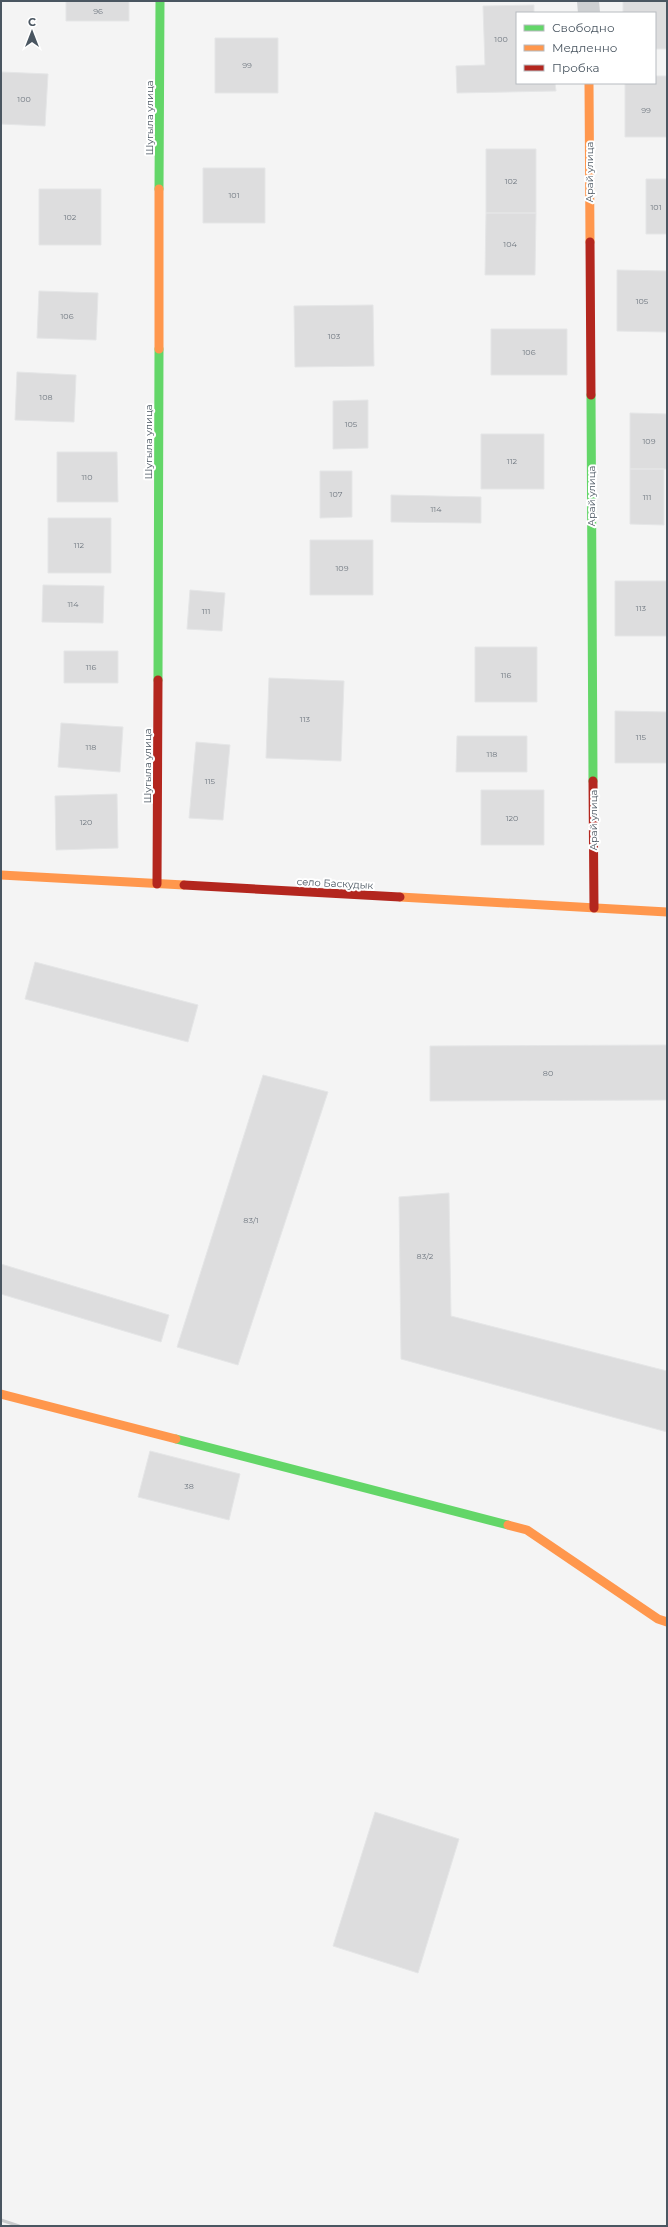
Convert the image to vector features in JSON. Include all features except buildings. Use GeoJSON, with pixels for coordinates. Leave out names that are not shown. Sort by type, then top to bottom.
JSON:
{"type":"FeatureCollection","features":[{"type":"Feature","properties":{"kind":"street","name":"Шугыла улица"},"geometry":{"type":"LineString","coordinates":[[158,884],[160,1]]}},
{"type":"Feature","properties":{"kind":"street"},"geometry":{"type":"LineString","coordinates":[[588,1],[588,12]]}},
{"type":"Feature","properties":{"kind":"street","name":"Арай улица"},"geometry":{"type":"LineString","coordinates":[[589,84],[594,908]]}},
{"type":"Feature","properties":{"kind":"street","name":"село Баскудык"},"geometry":{"type":"LineString","coordinates":[[1,875],[667,912]]}},
{"type":"Feature","properties":{"kind":"street"},"geometry":{"type":"LineString","coordinates":[[1,1394],[527,1530],[658,1619],[667,1622]]}},
{"type":"Feature","properties":{"kind":"railway"},"geometry":{"type":"LineString","coordinates":[[1,2220],[19,2226]]}},
{"type":"Feature","properties":{"kind":"traffic: fast"},"geometry":{"type":"LineString","coordinates":[[159,189],[160,1]]}},
{"type":"Feature","properties":{"kind":"traffic: fast"},"geometry":{"type":"LineString","coordinates":[[158,680],[159,349]]}},
{"type":"Feature","properties":{"kind":"traffic: fast"},"geometry":{"type":"LineString","coordinates":[[591,395],[593,781]]}},
{"type":"Feature","properties":{"kind":"traffic: fast"},"geometry":{"type":"LineString","coordinates":[[176,1439],[508,1525]]}},
{"type":"Feature","properties":{"kind":"traffic: slow"},"geometry":{"type":"LineString","coordinates":[[589,84],[590,242]]}},
{"type":"Feature","properties":{"kind":"traffic: slow"},"geometry":{"type":"LineString","coordinates":[[159,189],[159,349]]}},
{"type":"Feature","properties":{"kind":"traffic: slow"},"geometry":{"type":"LineString","coordinates":[[1,875],[184,885]]}},
{"type":"Feature","properties":{"kind":"traffic: slow"},"geometry":{"type":"LineString","coordinates":[[400,897],[667,912]]}},
{"type":"Feature","properties":{"kind":"traffic: slow"},"geometry":{"type":"LineString","coordinates":[[1,1394],[176,1439]]}},
{"type":"Feature","properties":{"kind":"traffic: slow"},"geometry":{"type":"LineString","coordinates":[[508,1525],[527,1530],[658,1619],[667,1622]]}},
{"type":"Feature","properties":{"kind":"traffic: jam"},"geometry":{"type":"LineString","coordinates":[[590,242],[591,395]]}},
{"type":"Feature","properties":{"kind":"traffic: jam"},"geometry":{"type":"LineString","coordinates":[[157,884],[158,680]]}},
{"type":"Feature","properties":{"kind":"traffic: jam"},"geometry":{"type":"LineString","coordinates":[[593,781],[594,908]]}},
{"type":"Feature","properties":{"kind":"traffic: jam"},"geometry":{"type":"LineString","coordinates":[[184,885],[400,897]]}}]}
